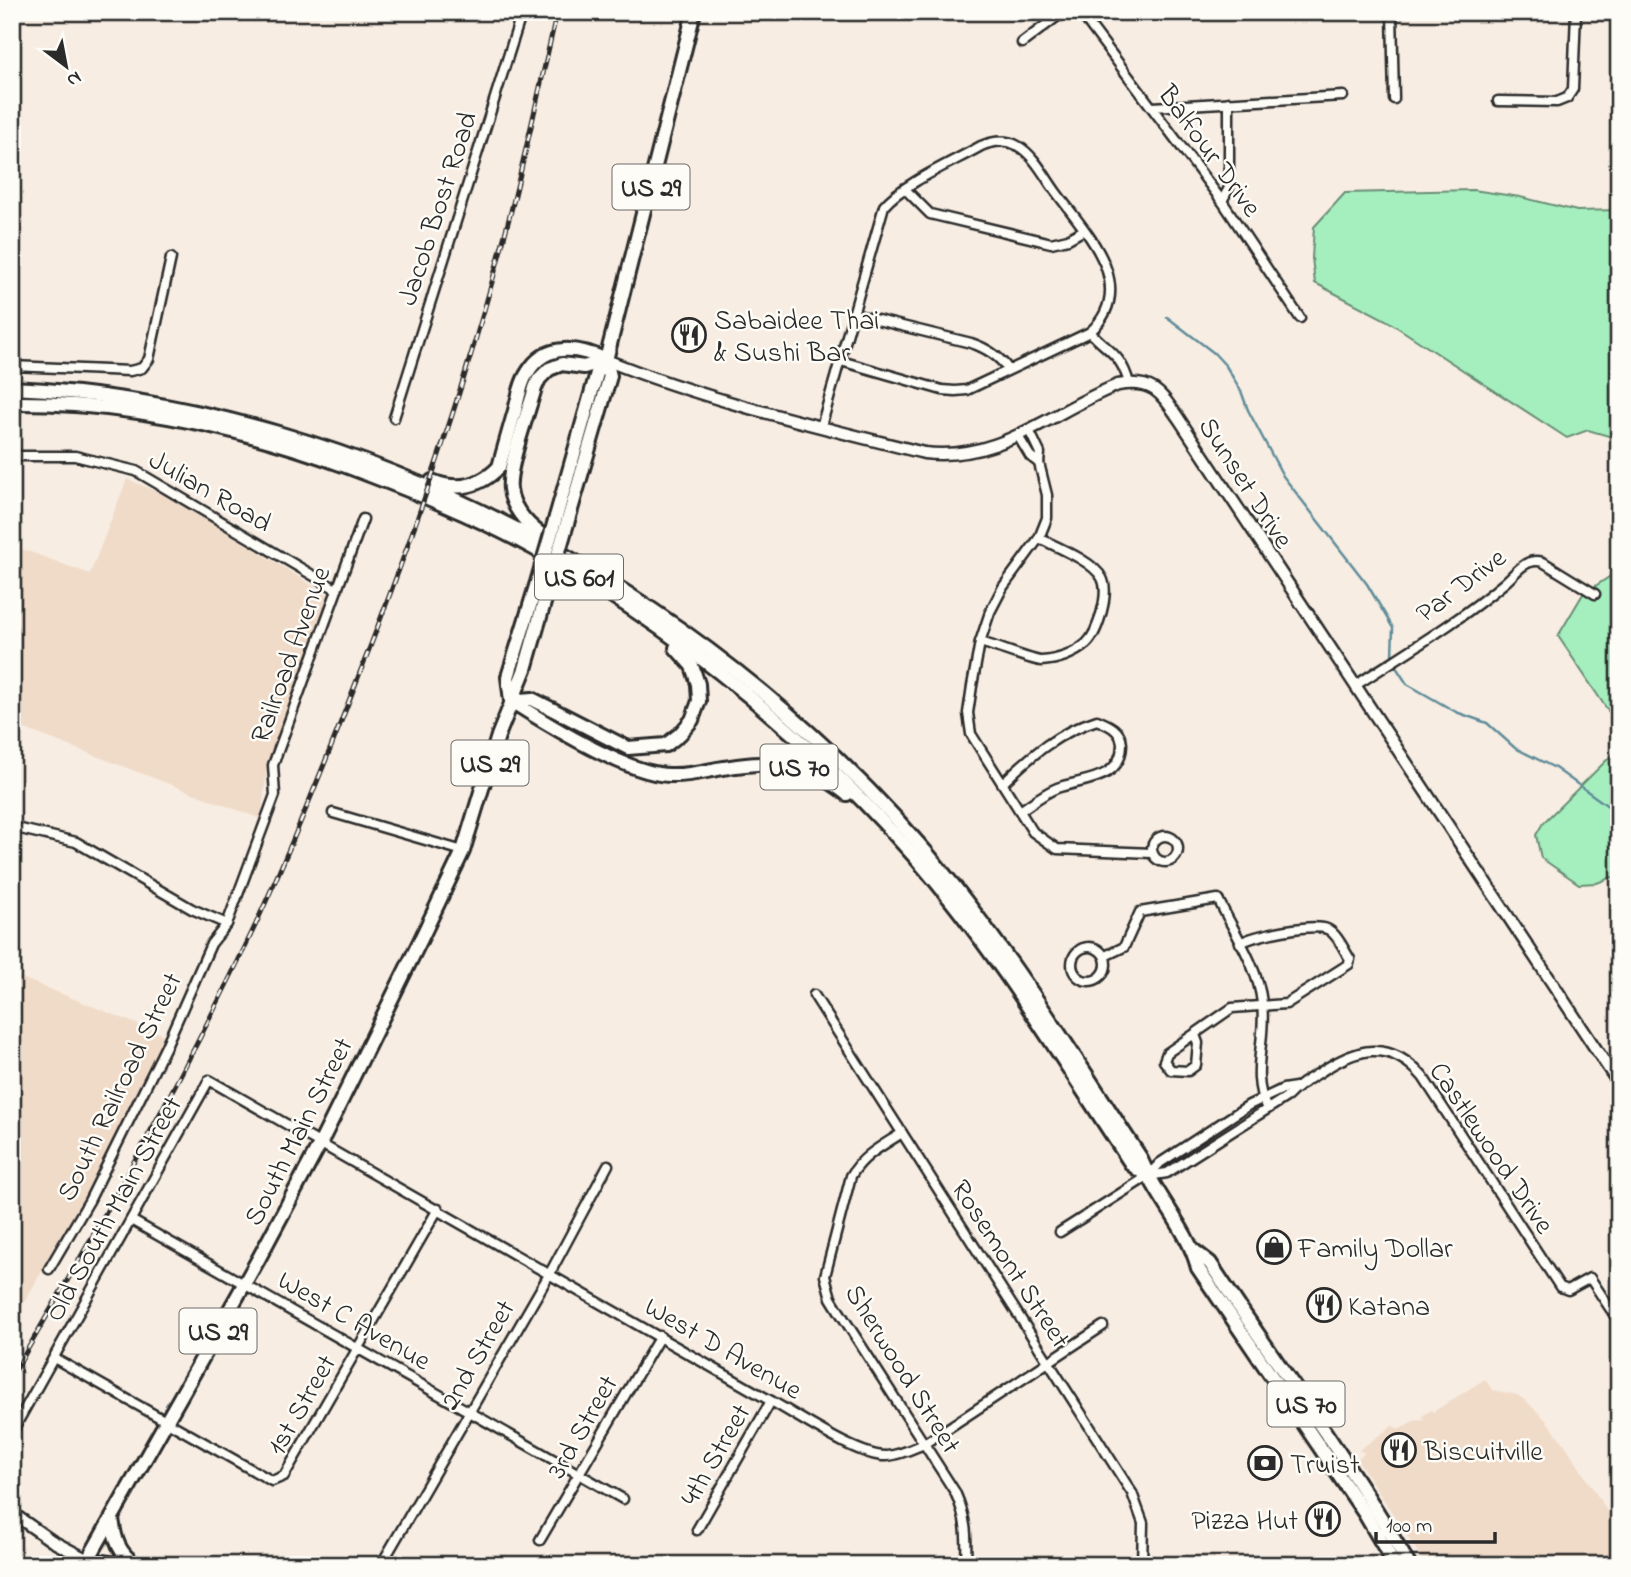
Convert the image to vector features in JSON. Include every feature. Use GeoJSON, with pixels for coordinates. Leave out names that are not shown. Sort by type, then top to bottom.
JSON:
{"type":"FeatureCollection","features":[{"type":"Feature","properties":{"kind":"main road","name":"South Main Street"},"geometry":{"type":"LineString","coordinates":[[87,1562],[168,1422],[321,1142],[463,852],[510,701],[508,677],[542,587],[562,518],[597,373],[606,360],[694,12]]}},
{"type":"Feature","properties":{"kind":"main road"},"geometry":{"type":"LineString","coordinates":[[315,444],[373,459],[444,486],[473,485],[489,477],[499,467],[526,374],[538,360],[566,349],[591,353],[606,360]]}},
{"type":"Feature","properties":{"kind":"main road","name":"US 70"},"geometry":{"type":"LineString","coordinates":[[606,360],[584,368],[562,364],[549,369],[539,379],[512,469],[510,489],[516,507],[540,534],[588,564],[609,589],[721,659],[811,734],[914,840],[953,885],[996,942],[1140,1157],[1148,1176],[1194,1250],[1210,1263],[1299,1393],[1409,1565]]}},
{"type":"Feature","properties":{"kind":"main road","name":"US 601"},"geometry":{"type":"LineString","coordinates":[[12,388],[128,400],[205,412],[315,444],[371,464],[492,517],[609,589],[741,690],[831,768],[917,859],[957,907],[1013,984]]}},
{"type":"Feature","properties":{"kind":"main road","name":"US 601"},"geometry":{"type":"LineString","coordinates":[[12,403],[88,406],[148,414],[245,433],[392,483],[533,548],[609,589]]}},
{"type":"Feature","properties":{"kind":"main road"},"geometry":{"type":"LineString","coordinates":[[510,701],[532,699],[628,748],[666,745],[680,734],[691,720],[699,701],[698,684],[692,666],[679,650],[609,589]]}},
{"type":"Feature","properties":{"kind":"main road","name":"US 70"},"geometry":{"type":"LineString","coordinates":[[510,701],[624,764],[647,771],[669,775],[778,762],[816,772],[835,784],[862,808],[911,862],[988,958],[1013,984],[1132,1165],[1148,1176]]}},
{"type":"Feature","properties":{"kind":"main road","name":"US 70"},"geometry":{"type":"LineString","coordinates":[[1194,1250],[1198,1268],[1365,1514],[1395,1565]]}},
{"type":"Feature","properties":{"kind":"main road"},"geometry":{"type":"LineString","coordinates":[[112,1519],[119,1549],[136,1565]]}},
{"type":"Feature","properties":{"kind":"main road"},"geometry":{"type":"LineString","coordinates":[[87,1562],[123,1565]]}},
{"type":"Feature","properties":{"kind":"street","name":"Jacob Bost Road"},"geometry":{"type":"LineString","coordinates":[[394,418],[522,12]]}},
{"type":"Feature","properties":{"kind":"street"},"geometry":{"type":"LineString","coordinates":[[1022,43],[1063,12]]}},
{"type":"Feature","properties":{"kind":"street","name":"Balfour Drive"},"geometry":{"type":"LineString","coordinates":[[1080,12],[1222,201],[1300,318]]}},
{"type":"Feature","properties":{"kind":"street"},"geometry":{"type":"LineString","coordinates":[[1392,12],[1394,99]]}},
{"type":"Feature","properties":{"kind":"street"},"geometry":{"type":"LineString","coordinates":[[1498,101],[1557,102],[1567,98],[1573,89],[1576,12]]}},
{"type":"Feature","properties":{"kind":"street"},"geometry":{"type":"LineString","coordinates":[[1152,107],[1343,96]]}},
{"type":"Feature","properties":{"kind":"street"},"geometry":{"type":"LineString","coordinates":[[1222,201],[1229,188],[1229,102]]}},
{"type":"Feature","properties":{"kind":"street"},"geometry":{"type":"LineString","coordinates":[[821,427],[884,206],[905,189],[981,146],[1005,142],[1018,146],[1030,157],[1084,230],[1107,268],[1111,287],[1109,304],[1103,318],[1090,332],[967,390],[942,390],[841,360]]}},
{"type":"Feature","properties":{"kind":"street"},"geometry":{"type":"LineString","coordinates":[[905,189],[930,214],[1051,243],[1068,239],[1084,230]]}},
{"type":"Feature","properties":{"kind":"street"},"geometry":{"type":"LineString","coordinates":[[12,366],[130,371],[142,368],[149,359],[171,258]]}},
{"type":"Feature","properties":{"kind":"street"},"geometry":{"type":"LineString","coordinates":[[853,314],[986,348],[1008,369]]}},
{"type":"Feature","properties":{"kind":"street"},"geometry":{"type":"LineString","coordinates":[[606,360],[643,375],[821,427],[924,453],[957,455],[985,450],[1018,436],[1103,391],[1129,383],[1119,358],[1090,332]]}},
{"type":"Feature","properties":{"kind":"street","name":"Sunset Drive"},"geometry":{"type":"LineString","coordinates":[[1129,383],[1144,384],[1155,389],[1164,398],[1619,1084]]}},
{"type":"Feature","properties":{"kind":"street"},"geometry":{"type":"LineString","coordinates":[[1029,430],[1040,453],[1039,463],[1046,484],[1047,518],[1040,538],[999,594],[980,642],[968,713],[971,734],[1033,832],[1057,849],[1152,853]]}},
{"type":"Feature","properties":{"kind":"street"},"geometry":{"type":"LineString","coordinates":[[1018,436],[1030,456],[1039,463]]}},
{"type":"Feature","properties":{"kind":"street","name":"Julian Road"},"geometry":{"type":"LineString","coordinates":[[12,456],[75,456],[136,471],[336,589]]}},
{"type":"Feature","properties":{"kind":"street","name":"Railroad Avenue"},"geometry":{"type":"LineString","coordinates":[[226,924],[275,796],[272,765],[363,519]]}},
{"type":"Feature","properties":{"kind":"street"},"geometry":{"type":"LineString","coordinates":[[980,642],[1038,661],[1063,657],[1087,643],[1096,627],[1105,597],[1102,578],[1083,560],[1040,538]]}},
{"type":"Feature","properties":{"kind":"street","name":"Par Drive"},"geometry":{"type":"LineString","coordinates":[[1356,685],[1479,603],[1533,559],[1543,562],[1594,594]]}},
{"type":"Feature","properties":{"kind":"street"},"geometry":{"type":"LineString","coordinates":[[1003,783],[1046,744],[1078,726],[1097,720],[1114,727],[1122,740],[1121,757],[1112,769],[1097,779],[1056,789],[1020,811]]}},
{"type":"Feature","properties":{"kind":"street"},"geometry":{"type":"LineString","coordinates":[[333,813],[463,852]]}},
{"type":"Feature","properties":{"kind":"street"},"geometry":{"type":"LineString","coordinates":[[12,827],[76,842],[192,909],[226,924]]}},
{"type":"Feature","properties":{"kind":"street"},"geometry":{"type":"LineString","coordinates":[[1105,956],[1124,947],[1140,912],[1218,899],[1255,975],[1263,1006],[1258,1062],[1262,1100],[1267,1109]]}},
{"type":"Feature","properties":{"kind":"street","name":"South Railroad Street"},"geometry":{"type":"LineString","coordinates":[[49,1269],[89,1201],[159,1060],[211,944],[226,924]]}},
{"type":"Feature","properties":{"kind":"street"},"geometry":{"type":"LineString","coordinates":[[1195,1035],[1198,1043],[1196,1065],[1188,1071],[1171,1070],[1164,1062],[1167,1053],[1232,1008],[1286,1004],[1349,964],[1350,959],[1334,933],[1319,928],[1268,933],[1240,943]]}},
{"type":"Feature","properties":{"kind":"street"},"geometry":{"type":"LineString","coordinates":[[1094,947],[1105,956],[1106,969],[1097,979],[1083,980],[1073,972],[1072,958],[1081,948],[1094,947]]}},
{"type":"Feature","properties":{"kind":"street","name":"Rosemont Street"},"geometry":{"type":"LineString","coordinates":[[814,995],[1136,1500],[1143,1524],[1142,1565]]}},
{"type":"Feature","properties":{"kind":"street","name":"Castlewood Drive"},"geometry":{"type":"LineString","coordinates":[[1148,1176],[1167,1173],[1288,1096],[1296,1087],[1343,1057],[1379,1051],[1408,1063],[1423,1077],[1560,1287],[1568,1290],[1590,1278],[1619,1322]]}},
{"type":"Feature","properties":{"kind":"street","name":"West D Avenue"},"geometry":{"type":"LineString","coordinates":[[209,1080],[771,1401],[858,1449],[874,1455],[903,1453],[924,1444],[1104,1326]]}},
{"type":"Feature","properties":{"kind":"street","name":"Old South Main Street"},"geometry":{"type":"LineString","coordinates":[[12,1432],[209,1080]]}},
{"type":"Feature","properties":{"kind":"street","name":"Castlewood Drive"},"geometry":{"type":"LineString","coordinates":[[1060,1232],[1148,1176],[1160,1163],[1249,1105],[1283,1089],[1296,1087]]}},
{"type":"Feature","properties":{"kind":"street","name":"Sherwood Street"},"geometry":{"type":"LineString","coordinates":[[902,1133],[868,1154],[851,1176],[825,1276],[831,1298],[955,1492],[964,1513],[967,1533],[966,1565]]}},
{"type":"Feature","properties":{"kind":"street","name":"2nd Street"},"geometry":{"type":"LineString","coordinates":[[382,1565],[550,1273],[608,1165]]}},
{"type":"Feature","properties":{"kind":"street","name":"1st Street"},"geometry":{"type":"LineString","coordinates":[[168,1422],[272,1481],[284,1476],[438,1209]]}},
{"type":"Feature","properties":{"kind":"street","name":"West C Avenue"},"geometry":{"type":"LineString","coordinates":[[131,1220],[623,1499]]}},
{"type":"Feature","properties":{"kind":"street","name":"3rd Street"},"geometry":{"type":"LineString","coordinates":[[540,1540],[660,1336]]}},
{"type":"Feature","properties":{"kind":"street"},"geometry":{"type":"LineString","coordinates":[[54,1358],[168,1422]]}},
{"type":"Feature","properties":{"kind":"street","name":"4th Street"},"geometry":{"type":"LineString","coordinates":[[697,1530],[771,1401]]}},
{"type":"Feature","properties":{"kind":"street"},"geometry":{"type":"LineString","coordinates":[[12,1513],[87,1562]]}},
{"type":"Feature","properties":{"kind":"shaded area"},"geometry":{"type":"Polygon","coordinates":[[[127,479],[175,499],[329,596],[267,769],[261,819],[12,724],[14,546],[90,574],[127,479]]]}},
{"type":"Feature","properties":{"kind":"shaded area"},"geometry":{"type":"Polygon","coordinates":[[[12,974],[174,1039],[12,1324],[12,974]]]}},
{"type":"Feature","properties":{"kind":"shaded area"},"geometry":{"type":"Polygon","coordinates":[[[1485,1379],[1492,1390],[1517,1395],[1525,1400],[1545,1419],[1566,1446],[1619,1530],[1619,1565],[1426,1565],[1357,1459],[1365,1453],[1359,1450],[1392,1426],[1400,1429],[1413,1421],[1424,1420],[1422,1416],[1431,1410],[1433,1412],[1485,1379]]]}},
{"type":"Feature","properties":{"kind":"green space"},"geometry":{"type":"Polygon","coordinates":[[[1473,190],[1520,197],[1577,211],[1619,210],[1619,439],[1588,430],[1567,438],[1386,320],[1315,283],[1312,258],[1314,227],[1345,193],[1473,190]]]}},
{"type":"Feature","properties":{"kind":"green space"},"geometry":{"type":"Polygon","coordinates":[[[1619,565],[1619,727],[1558,636],[1583,594],[1609,577],[1619,565]]]}},
{"type":"Feature","properties":{"kind":"green space"},"geometry":{"type":"Polygon","coordinates":[[[1619,748],[1619,880],[1612,877],[1597,883],[1579,884],[1541,858],[1536,835],[1543,823],[1619,748]]]}},
{"type":"Feature","properties":{"kind":"waterway"},"geometry":{"type":"LineString","coordinates":[[1167,317],[1214,353],[1226,366],[1283,476],[1367,584],[1393,628],[1392,656]]}},
{"type":"Feature","properties":{"kind":"waterway"},"geometry":{"type":"LineString","coordinates":[[1396,667],[1407,684],[1456,712],[1487,723],[1515,748],[1555,768],[1619,814]]}},
{"type":"Feature","properties":{"kind":"railway"},"geometry":{"type":"LineString","coordinates":[[12,1376],[107,1210],[198,1041],[255,926],[329,752],[398,573],[460,392],[512,207],[557,12]]}},
{"type":"Feature","properties":{"kind":"place","name":"Sabaidee Thai & Sushi Bar"},"geometry":{"type":"Point","coordinates":[689,335]}},
{"type":"Feature","properties":{"kind":"place","name":"Family Dollar"},"geometry":{"type":"Point","coordinates":[1274,1247]}},
{"type":"Feature","properties":{"kind":"place","name":"Katana"},"geometry":{"type":"Point","coordinates":[1324,1305]}},
{"type":"Feature","properties":{"kind":"place","name":"Biscuitville"},"geometry":{"type":"Point","coordinates":[1399,1450]}},
{"type":"Feature","properties":{"kind":"place","name":"Truist"},"geometry":{"type":"Point","coordinates":[1265,1463]}},
{"type":"Feature","properties":{"kind":"place","name":"Pizza Hut"},"geometry":{"type":"Point","coordinates":[1323,1519]}}]}
